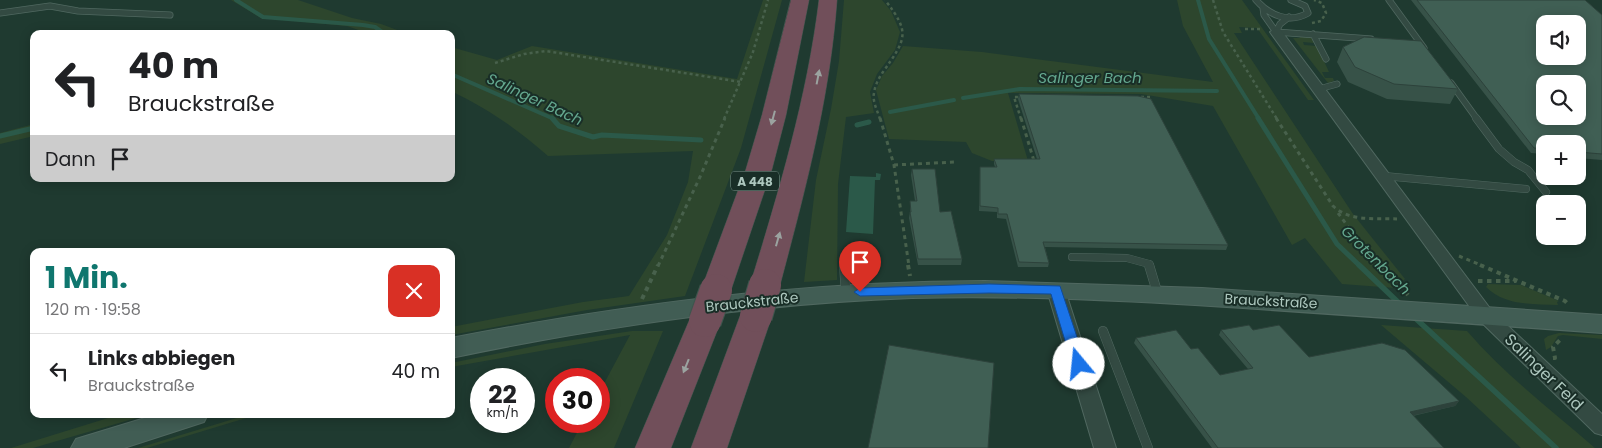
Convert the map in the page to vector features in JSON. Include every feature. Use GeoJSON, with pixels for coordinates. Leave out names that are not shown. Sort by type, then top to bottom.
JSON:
{"type":"FeatureCollection","features":[{"type":"Feature","properties":{"kind":"highway","name":"A 448"},"geometry":{"type":"LineString","coordinates":[[652,448],[705,321],[764,151],[800,0]]}},
{"type":"Feature","properties":{"kind":"highway","name":"A 448"},"geometry":{"type":"LineString","coordinates":[[709,448],[756,316],[794,183],[819,71],[828,0]]}},
{"type":"Feature","properties":{"kind":"street"},"geometry":{"type":"LineString","coordinates":[[1276,32],[1418,221],[1486,316]]}},
{"type":"Feature","properties":{"kind":"street","name":"Brauckstraße"},"geometry":{"type":"LineString","coordinates":[[455,347],[538,330],[638,314],[846,293],[912,290],[1056,290],[1158,295],[1421,311],[1486,316],[1587,328]]}},
{"type":"Feature","properties":{"kind":"street"},"geometry":{"type":"LineString","coordinates":[[1056,290],[1105,448]]}},
{"type":"Feature","properties":{"kind":"street","name":"Salinger Feld"},"geometry":{"type":"LineString","coordinates":[[1486,316],[1602,427]]}},
{"type":"Feature","properties":{"kind":"street"},"geometry":{"type":"LineString","coordinates":[[86,448],[181,418]]}},
{"type":"Feature","properties":{"kind":"lane"},"geometry":{"type":"LineString","coordinates":[[1292,0],[1308,9]]}},
{"type":"Feature","properties":{"kind":"lane"},"geometry":{"type":"LineString","coordinates":[[1260,3],[1275,14],[1290,17],[1305,16],[1308,13],[1309,0]]}},
{"type":"Feature","properties":{"kind":"lane"},"geometry":{"type":"LineString","coordinates":[[1389,0],[1431,58]]}},
{"type":"Feature","properties":{"kind":"lane"},"geometry":{"type":"LineString","coordinates":[[1260,3],[1264,15],[1276,32]]}},
{"type":"Feature","properties":{"kind":"lane"},"geometry":{"type":"LineString","coordinates":[[0,13],[50,6],[78,11],[170,15]]}},
{"type":"Feature","properties":{"kind":"lane"},"geometry":{"type":"LineString","coordinates":[[1276,32],[1280,24],[1290,17]]}},
{"type":"Feature","properties":{"kind":"lane"},"geometry":{"type":"LineString","coordinates":[[1276,32],[1375,39]]}},
{"type":"Feature","properties":{"kind":"lane"},"geometry":{"type":"LineString","coordinates":[[1313,34],[1326,58]]}},
{"type":"Feature","properties":{"kind":"lane"},"geometry":{"type":"LineString","coordinates":[[1411,42],[1420,43]]}},
{"type":"Feature","properties":{"kind":"lane"},"geometry":{"type":"LineString","coordinates":[[1448,80],[1499,148],[1514,162],[1528,170],[1546,192]]}},
{"type":"Feature","properties":{"kind":"lane"},"geometry":{"type":"LineString","coordinates":[[1319,89],[1337,84]]}},
{"type":"Feature","properties":{"kind":"lane"},"geometry":{"type":"LineString","coordinates":[[1384,176],[1526,189]]}},
{"type":"Feature","properties":{"kind":"lane"},"geometry":{"type":"LineString","coordinates":[[1072,257],[1127,258],[1149,264],[1158,295]]}},
{"type":"Feature","properties":{"kind":"lane"},"geometry":{"type":"LineString","coordinates":[[844,260],[846,293]]}},
{"type":"Feature","properties":{"kind":"lane"},"geometry":{"type":"LineString","coordinates":[[1103,331],[1148,448]]}},
{"type":"Feature","properties":{"kind":"path"},"geometry":{"type":"LineString","coordinates":[[638,314],[640,301],[700,177],[716,135],[741,82],[756,44],[768,0]]}},
{"type":"Feature","properties":{"kind":"path"},"geometry":{"type":"LineString","coordinates":[[885,0],[902,25],[904,36],[897,52],[874,85],[873,95],[894,165],[912,290]]}},
{"type":"Feature","properties":{"kind":"path"},"geometry":{"type":"LineString","coordinates":[[1213,0],[1223,32],[1240,62],[1338,212],[1366,251],[1401,285],[1421,311]]}},
{"type":"Feature","properties":{"kind":"path"},"geometry":{"type":"LineString","coordinates":[[1314,0],[1322,3]]}},
{"type":"Feature","properties":{"kind":"path"},"geometry":{"type":"LineString","coordinates":[[1245,29],[1258,29]]}},
{"type":"Feature","properties":{"kind":"path"},"geometry":{"type":"LineString","coordinates":[[496,63],[524,54],[546,51],[741,82]]}},
{"type":"Feature","properties":{"kind":"path"},"geometry":{"type":"LineString","coordinates":[[1023,97],[1014,97],[1034,163]]}},
{"type":"Feature","properties":{"kind":"path"},"geometry":{"type":"LineString","coordinates":[[1133,98],[1150,98]]}},
{"type":"Feature","properties":{"kind":"path"},"geometry":{"type":"LineString","coordinates":[[894,165],[955,162]]}},
{"type":"Feature","properties":{"kind":"path"},"geometry":{"type":"LineString","coordinates":[[1338,212],[1351,216],[1418,221]]}},
{"type":"Feature","properties":{"kind":"path"},"geometry":{"type":"LineString","coordinates":[[1437,248],[1462,256],[1565,301],[1587,328],[1563,337],[1553,346],[1556,358],[1527,357]]}},
{"type":"Feature","properties":{"kind":"path"},"geometry":{"type":"LineString","coordinates":[[1461,281],[1520,281]]}},
{"type":"Feature","properties":{"kind":"shaded area"},"geometry":{"type":"Polygon","coordinates":[[[231,0],[298,0],[352,18],[381,24],[397,30],[358,30],[347,26],[261,18],[231,0]]]}},
{"type":"Feature","properties":{"kind":"shaded area"},"geometry":{"type":"Polygon","coordinates":[[[763,0],[782,0],[741,148],[685,296],[587,310],[455,334],[455,326],[583,302],[629,296],[667,235],[688,182],[693,151],[548,156],[502,120],[455,93],[455,48],[497,60],[532,46],[737,79],[763,0]]]}},
{"type":"Feature","properties":{"kind":"shaded area"},"geometry":{"type":"Polygon","coordinates":[[[844,0],[882,0],[891,11],[900,32],[895,50],[877,74],[870,92],[874,113],[846,117],[838,184],[837,280],[804,282],[816,180],[839,61],[844,0]]]}},
{"type":"Feature","properties":{"kind":"shaded area"},"geometry":{"type":"Polygon","coordinates":[[[1177,0],[1242,0],[1314,100],[1308,100],[1257,28],[1239,27],[1242,33],[1234,33],[1353,214],[1405,279],[1395,288],[1342,284],[1305,238],[1292,245],[1213,106],[1141,94],[1008,93],[1028,161],[992,161],[972,153],[966,142],[889,139],[876,90],[882,76],[893,63],[903,46],[982,52],[1213,82],[1183,26],[1177,0]]]}},
{"type":"Feature","properties":{"kind":"shaded area"},"geometry":{"type":"Polygon","coordinates":[[[1298,35],[1311,36],[1314,43],[1303,42],[1304,45],[1317,46],[1329,72],[1322,72],[1325,78],[1333,78],[1334,81],[1328,83],[1293,38],[1300,38],[1298,35]]]}},
{"type":"Feature","properties":{"kind":"shaded area"},"geometry":{"type":"Polygon","coordinates":[[[30,125],[30,137],[0,144],[0,133],[30,125]]]}},
{"type":"Feature","properties":{"kind":"shaded area"},"geometry":{"type":"Polygon","coordinates":[[[876,173],[881,174],[880,180],[875,180],[873,234],[846,232],[850,176],[876,177],[876,173]]]}},
{"type":"Feature","properties":{"kind":"shaded area"},"geometry":{"type":"Polygon","coordinates":[[[1488,284],[1521,285],[1559,301],[1557,302],[1558,305],[1511,301],[1494,293],[1486,287],[1488,284]]]}},
{"type":"Feature","properties":{"kind":"shaded area"},"geometry":{"type":"Polygon","coordinates":[[[1381,325],[1467,331],[1513,377],[1595,448],[1521,448],[1466,397],[1381,325]]]}},
{"type":"Feature","properties":{"kind":"shaded area"},"geometry":{"type":"Polygon","coordinates":[[[632,331],[663,331],[614,448],[569,448],[577,433],[610,433],[610,372],[630,335],[455,366],[455,362],[545,344],[632,331]]]}},
{"type":"Feature","properties":{"kind":"shaded area"},"geometry":{"type":"Polygon","coordinates":[[[1559,333],[1602,335],[1602,339],[1563,335],[1558,336],[1551,347],[1546,350],[1544,339],[1559,333]]]}},
{"type":"Feature","properties":{"kind":"shaded area"},"geometry":{"type":"Polygon","coordinates":[[[108,418],[136,418],[33,448],[11,448],[108,418]]]}},
{"type":"Feature","properties":{"kind":"shaded area"},"geometry":{"type":"Polygon","coordinates":[[[237,418],[246,418],[147,448],[138,448],[237,418]]]}},
{"type":"Feature","properties":{"kind":"building"},"geometry":{"type":"Polygon","coordinates":[[[1417,0],[1585,0],[1602,15],[1602,154],[1586,153],[1586,135],[1536,135],[1536,148],[1417,0]]]}},
{"type":"Feature","properties":{"kind":"building"},"geometry":{"type":"Polygon","coordinates":[[[1364,37],[1421,41],[1458,89],[1394,84],[1355,67],[1343,47],[1364,37]]]}},
{"type":"Feature","properties":{"kind":"building"},"geometry":{"type":"Polygon","coordinates":[[[1019,94],[1138,96],[1151,99],[1228,245],[1043,242],[1049,263],[1019,262],[1007,214],[998,214],[998,208],[980,206],[980,167],[997,167],[994,159],[1040,159],[1019,94]]]}},
{"type":"Feature","properties":{"kind":"building"},"geometry":{"type":"Polygon","coordinates":[[[912,169],[935,169],[940,212],[951,211],[962,259],[918,259],[910,212],[910,201],[917,201],[912,169]]]}},
{"type":"Feature","properties":{"kind":"building"},"geometry":{"type":"Polygon","coordinates":[[[1249,325],[1253,330],[1279,325],[1309,357],[1382,343],[1405,350],[1459,401],[1410,412],[1444,448],[1218,448],[1136,338],[1176,330],[1191,349],[1198,348],[1220,375],[1253,368],[1221,330],[1249,325]]]}},
{"type":"Feature","properties":{"kind":"building"},"geometry":{"type":"Polygon","coordinates":[[[889,345],[994,363],[988,448],[868,448],[889,345]]]}},
{"type":"Feature","properties":{"kind":"waterway","name":"Salinger Bach"},"geometry":{"type":"LineString","coordinates":[[236,0],[263,17],[363,25],[375,27],[379,30]]}},
{"type":"Feature","properties":{"kind":"waterway","name":"Grotenbach"},"geometry":{"type":"LineString","coordinates":[[1198,0],[1209,39],[1259,119]]}},
{"type":"Feature","properties":{"kind":"waterway","name":"Salinger Bach"},"geometry":{"type":"LineString","coordinates":[[455,76],[552,118]]}},
{"type":"Feature","properties":{"kind":"waterway","name":"Salinger Bach"},"geometry":{"type":"LineString","coordinates":[[963,98],[1020,89],[1217,91]]}},
{"type":"Feature","properties":{"kind":"waterway","name":"Salinger Bach"},"geometry":{"type":"LineString","coordinates":[[890,112],[954,100]]}},
{"type":"Feature","properties":{"kind":"waterway","name":"Salinger Bach"},"geometry":{"type":"LineString","coordinates":[[552,118],[559,126],[593,137],[602,135],[701,140]]}},
{"type":"Feature","properties":{"kind":"waterway","name":"Grotenbach"},"geometry":{"type":"LineString","coordinates":[[1258,118],[1337,244],[1360,266]]}},
{"type":"Feature","properties":{"kind":"waterway","name":"Salinger Bach"},"geometry":{"type":"LineString","coordinates":[[857,125],[869,122]]}},
{"type":"Feature","properties":{"kind":"waterway"},"geometry":{"type":"LineString","coordinates":[[0,136],[30,129]]}},
{"type":"Feature","properties":{"kind":"waterway","name":"Grotenbach"},"geometry":{"type":"LineString","coordinates":[[1359,265],[1401,305]]}},
{"type":"Feature","properties":{"kind":"waterway","name":"Grotenbach"},"geometry":{"type":"LineString","coordinates":[[1413,316],[1556,448]]}},
{"type":"Feature","properties":{"kind":"route"},"geometry":{"type":"LineString","coordinates":[[860,292],[989,289],[1056,290],[1079,364]]}}]}
